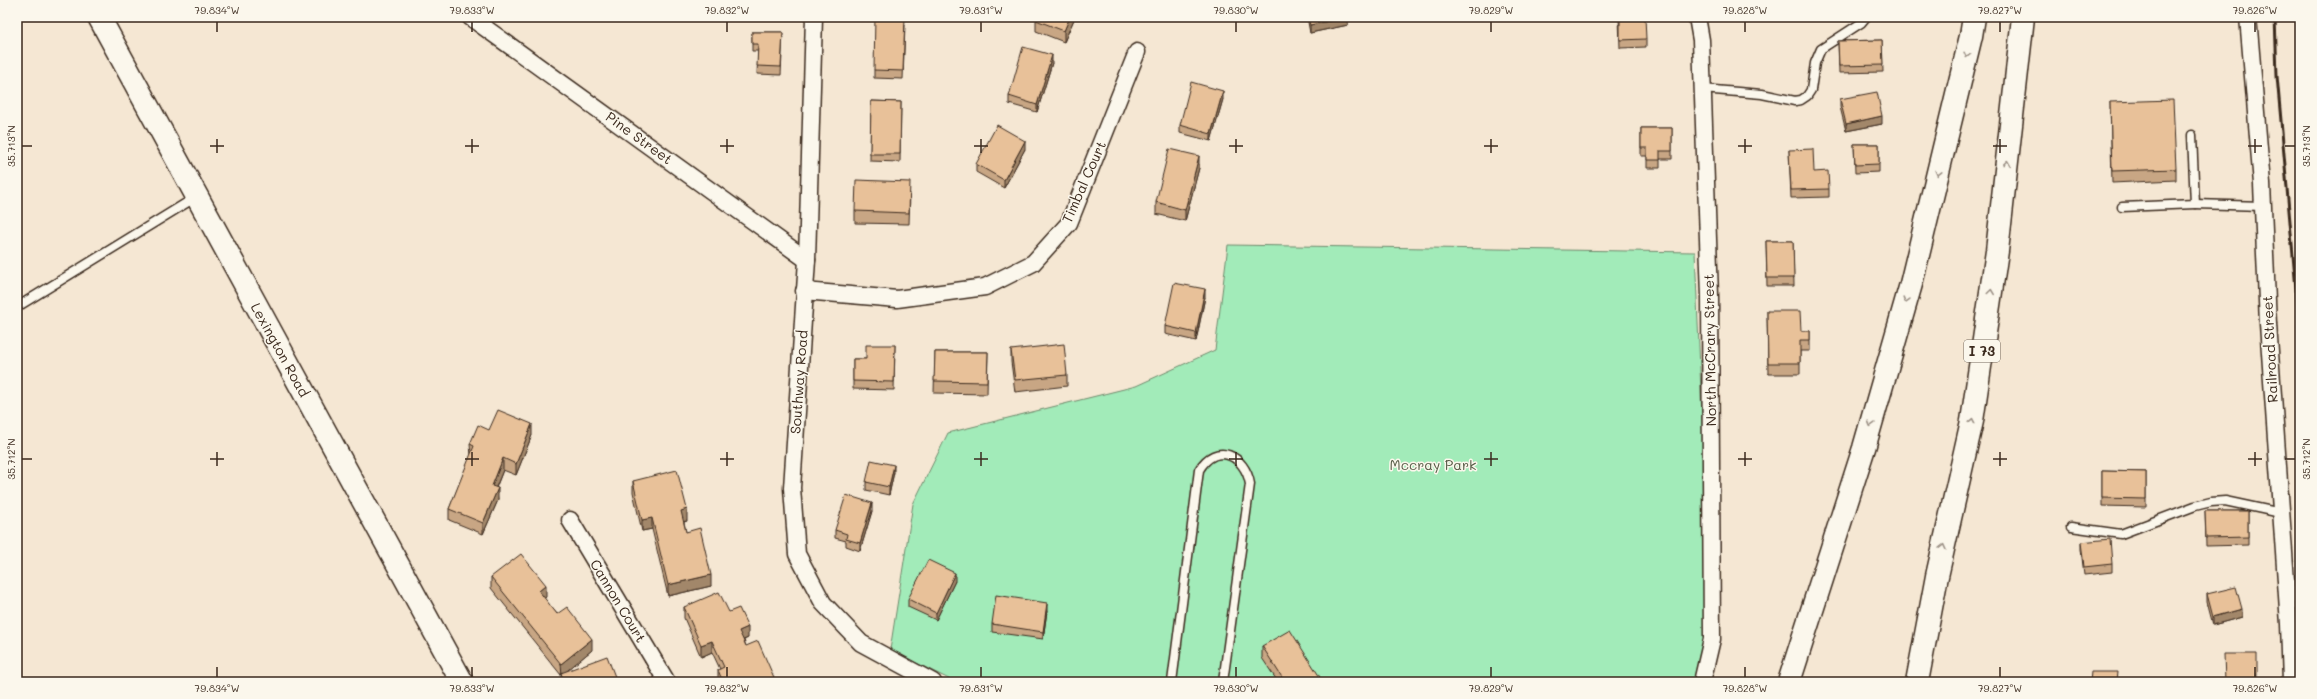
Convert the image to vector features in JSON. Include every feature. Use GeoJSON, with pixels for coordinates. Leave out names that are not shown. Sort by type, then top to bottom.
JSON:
{"type":"FeatureCollection","features":[{"type":"Feature","properties":{"kind":"main road"},"geometry":{"type":"LineString","coordinates":[[1789,682],[1864,448],[1911,284],[1971,36],[1974,17]]}},
{"type":"Feature","properties":{"kind":"main road","name":"I 73"},"geometry":{"type":"LineString","coordinates":[[1917,682],[1937,576],[1972,420],[1997,251],[2023,17]]}},
{"type":"Feature","properties":{"kind":"main road","name":"Lexington Road"},"geometry":{"type":"LineString","coordinates":[[101,18],[462,682]]}},
{"type":"Feature","properties":{"kind":"main road"},"geometry":{"type":"LineString","coordinates":[[1777,682],[1864,448]]}},
{"type":"Feature","properties":{"kind":"main road"},"geometry":{"type":"LineString","coordinates":[[1904,682],[1937,576]]}},
{"type":"Feature","properties":{"kind":"street","name":"Pine Street"},"geometry":{"type":"LineString","coordinates":[[470,17],[807,260]]}},
{"type":"Feature","properties":{"kind":"street","name":"Southway Road"},"geometry":{"type":"LineString","coordinates":[[814,17],[807,260],[792,488],[796,554],[823,603],[861,643],[933,682]]}},
{"type":"Feature","properties":{"kind":"street","name":"North McCrary Street"},"geometry":{"type":"LineString","coordinates":[[1697,17],[1701,40],[1710,296],[1712,639],[1702,682]]}},
{"type":"Feature","properties":{"kind":"street","name":"Railroad Street"},"geometry":{"type":"LineString","coordinates":[[2248,17],[2263,206],[2268,324],[2291,682]]}},
{"type":"Feature","properties":{"kind":"street","name":"Timbal Court"},"geometry":{"type":"LineString","coordinates":[[804,291],[897,299],[985,287],[1033,263],[1069,223],[1137,52]]}},
{"type":"Feature","properties":{"kind":"street","name":"Cannon Court"},"geometry":{"type":"LineString","coordinates":[[570,520],[667,682]]}},
{"type":"Feature","properties":{"kind":"lane"},"geometry":{"type":"LineString","coordinates":[[1702,89],[1762,94],[1795,101],[1801,100],[1807,96],[1811,90],[1815,63],[1821,49],[1861,23],[1866,17]]}},
{"type":"Feature","properties":{"kind":"lane"},"geometry":{"type":"LineString","coordinates":[[2192,134],[2195,204]]}},
{"type":"Feature","properties":{"kind":"lane"},"geometry":{"type":"LineString","coordinates":[[17,307],[197,196]]}},
{"type":"Feature","properties":{"kind":"lane"},"geometry":{"type":"LineString","coordinates":[[2122,207],[2195,204],[2263,206]]}},
{"type":"Feature","properties":{"kind":"lane"},"geometry":{"type":"LineString","coordinates":[[1172,682],[1199,470],[1204,461],[1211,456],[1222,454],[1234,458],[1242,464],[1248,472],[1250,484],[1223,682]]}},
{"type":"Feature","properties":{"kind":"lane"},"geometry":{"type":"LineString","coordinates":[[2071,527],[2121,534],[2196,506],[2211,502],[2225,501],[2281,513]]}},
{"type":"Feature","properties":{"kind":"green space","name":"Mccray Park"},"geometry":{"type":"Polygon","coordinates":[[[1228,245],[1695,252],[1706,512],[1705,672],[1699,682],[955,682],[890,650],[913,504],[948,433],[1136,386],[1215,350],[1228,245]]]}},
{"type":"Feature","properties":{"kind":"building"},"geometry":{"type":"Polygon","coordinates":[[[875,17],[905,17],[903,71],[874,70],[875,17]]]}},
{"type":"Feature","properties":{"kind":"building"},"geometry":{"type":"Polygon","coordinates":[[[1037,17],[1070,17],[1064,31],[1036,20],[1037,17]]]}},
{"type":"Feature","properties":{"kind":"building"},"geometry":{"type":"Polygon","coordinates":[[[1308,17],[1347,17],[1310,25],[1308,17]]]}},
{"type":"Feature","properties":{"kind":"building"},"geometry":{"type":"Polygon","coordinates":[[[1620,17],[1645,17],[1646,39],[1620,40],[1620,17]]]}},
{"type":"Feature","properties":{"kind":"building"},"geometry":{"type":"Polygon","coordinates":[[[752,32],[783,32],[781,67],[757,66],[758,44],[752,44],[752,32]]]}},
{"type":"Feature","properties":{"kind":"building"},"geometry":{"type":"Polygon","coordinates":[[[1882,40],[1883,65],[1839,66],[1838,41],[1882,40]]]}},
{"type":"Feature","properties":{"kind":"building"},"geometry":{"type":"Polygon","coordinates":[[[1023,47],[1052,55],[1037,105],[1009,96],[1023,47]]]}},
{"type":"Feature","properties":{"kind":"building"},"geometry":{"type":"Polygon","coordinates":[[[1191,82],[1223,91],[1211,134],[1180,125],[1191,82]]]}},
{"type":"Feature","properties":{"kind":"building"},"geometry":{"type":"Polygon","coordinates":[[[1877,92],[1882,116],[1846,124],[1840,99],[1877,92]]]}},
{"type":"Feature","properties":{"kind":"building"},"geometry":{"type":"Polygon","coordinates":[[[2173,100],[2176,169],[2112,171],[2110,102],[2173,100]]]}},
{"type":"Feature","properties":{"kind":"building"},"geometry":{"type":"Polygon","coordinates":[[[871,101],[901,102],[900,154],[870,154],[871,101]]]}},
{"type":"Feature","properties":{"kind":"building"},"geometry":{"type":"Polygon","coordinates":[[[997,125],[1025,141],[1004,180],[976,164],[997,125]]]}},
{"type":"Feature","properties":{"kind":"building"},"geometry":{"type":"Polygon","coordinates":[[[1641,128],[1672,128],[1672,151],[1660,151],[1660,160],[1647,160],[1647,148],[1641,148],[1641,128]]]}},
{"type":"Feature","properties":{"kind":"building"},"geometry":{"type":"Polygon","coordinates":[[[1854,144],[1879,144],[1879,164],[1855,165],[1854,144]]]}},
{"type":"Feature","properties":{"kind":"building"},"geometry":{"type":"Polygon","coordinates":[[[1169,149],[1199,156],[1185,210],[1156,202],[1169,149]]]}},
{"type":"Feature","properties":{"kind":"building"},"geometry":{"type":"Polygon","coordinates":[[[1813,149],[1814,172],[1828,171],[1829,189],[1791,190],[1789,150],[1813,149]]]}},
{"type":"Feature","properties":{"kind":"building"},"geometry":{"type":"Polygon","coordinates":[[[856,180],[910,182],[909,213],[855,211],[856,180]]]}},
{"type":"Feature","properties":{"kind":"building"},"geometry":{"type":"Polygon","coordinates":[[[1766,241],[1793,241],[1794,278],[1767,278],[1766,241]]]}},
{"type":"Feature","properties":{"kind":"building"},"geometry":{"type":"Polygon","coordinates":[[[1174,283],[1205,289],[1196,333],[1165,326],[1174,283]]]}},
{"type":"Feature","properties":{"kind":"building"},"geometry":{"type":"Polygon","coordinates":[[[1767,311],[1800,311],[1801,331],[1810,331],[1810,340],[1800,340],[1800,363],[1768,363],[1767,311]]]}},
{"type":"Feature","properties":{"kind":"building"},"geometry":{"type":"Polygon","coordinates":[[[1064,344],[1067,375],[1015,380],[1011,350],[1064,344]]]}},
{"type":"Feature","properties":{"kind":"building"},"geometry":{"type":"Polygon","coordinates":[[[866,345],[895,345],[894,382],[853,381],[853,359],[866,359],[866,345]]]}},
{"type":"Feature","properties":{"kind":"building"},"geometry":{"type":"Polygon","coordinates":[[[935,352],[988,352],[987,382],[934,381],[935,352]]]}},
{"type":"Feature","properties":{"kind":"building"},"geometry":{"type":"Polygon","coordinates":[[[498,410],[532,424],[516,464],[503,458],[492,486],[498,488],[483,523],[449,509],[474,446],[470,444],[478,425],[489,430],[498,410]]]}},
{"type":"Feature","properties":{"kind":"building"},"geometry":{"type":"Polygon","coordinates":[[[871,460],[894,465],[889,487],[866,482],[871,460]]]}},
{"type":"Feature","properties":{"kind":"building"},"geometry":{"type":"Polygon","coordinates":[[[677,470],[687,509],[681,511],[686,532],[700,528],[711,575],[668,585],[652,518],[642,520],[633,481],[677,470]]]}},
{"type":"Feature","properties":{"kind":"building"},"geometry":{"type":"Polygon","coordinates":[[[2102,471],[2146,472],[2146,499],[2102,498],[2102,471]]]}},
{"type":"Feature","properties":{"kind":"building"},"geometry":{"type":"Polygon","coordinates":[[[846,495],[872,503],[860,543],[846,539],[847,534],[835,530],[846,495]]]}},
{"type":"Feature","properties":{"kind":"building"},"geometry":{"type":"Polygon","coordinates":[[[2205,511],[2248,511],[2248,537],[2206,538],[2205,511]]]}},
{"type":"Feature","properties":{"kind":"building"},"geometry":{"type":"Polygon","coordinates":[[[2110,539],[2112,564],[2084,567],[2081,542],[2110,539]]]}},
{"type":"Feature","properties":{"kind":"building"},"geometry":{"type":"Polygon","coordinates":[[[521,554],[546,585],[539,591],[557,614],[567,607],[592,639],[561,664],[491,577],[521,554]]]}},
{"type":"Feature","properties":{"kind":"building"},"geometry":{"type":"Polygon","coordinates":[[[928,560],[955,573],[936,613],[908,599],[928,560]]]}},
{"type":"Feature","properties":{"kind":"building"},"geometry":{"type":"Polygon","coordinates":[[[2236,587],[2242,609],[2213,617],[2207,594],[2236,587]]]}},
{"type":"Feature","properties":{"kind":"building"},"geometry":{"type":"Polygon","coordinates":[[[719,592],[729,612],[739,608],[748,627],[739,631],[746,646],[758,641],[776,682],[723,682],[718,670],[724,667],[712,641],[701,645],[684,607],[719,592]]]}},
{"type":"Feature","properties":{"kind":"building"},"geometry":{"type":"Polygon","coordinates":[[[996,595],[1047,603],[1043,632],[992,624],[996,595]]]}},
{"type":"Feature","properties":{"kind":"building"},"geometry":{"type":"Polygon","coordinates":[[[1290,630],[1323,682],[1285,682],[1262,646],[1290,630]]]}},
{"type":"Feature","properties":{"kind":"building"},"geometry":{"type":"Polygon","coordinates":[[[2224,654],[2257,654],[2257,682],[2225,682],[2224,654]]]}},
{"type":"Feature","properties":{"kind":"building"},"geometry":{"type":"Polygon","coordinates":[[[607,656],[617,682],[564,682],[561,673],[607,656]]]}},
{"type":"Feature","properties":{"kind":"building"},"geometry":{"type":"Polygon","coordinates":[[[2091,672],[2117,672],[2116,682],[2090,682],[2091,672]]]}},
{"type":"Feature","properties":{"kind":"railway"},"geometry":{"type":"LineString","coordinates":[[2275,17],[2277,76],[2300,334]]}}]}
